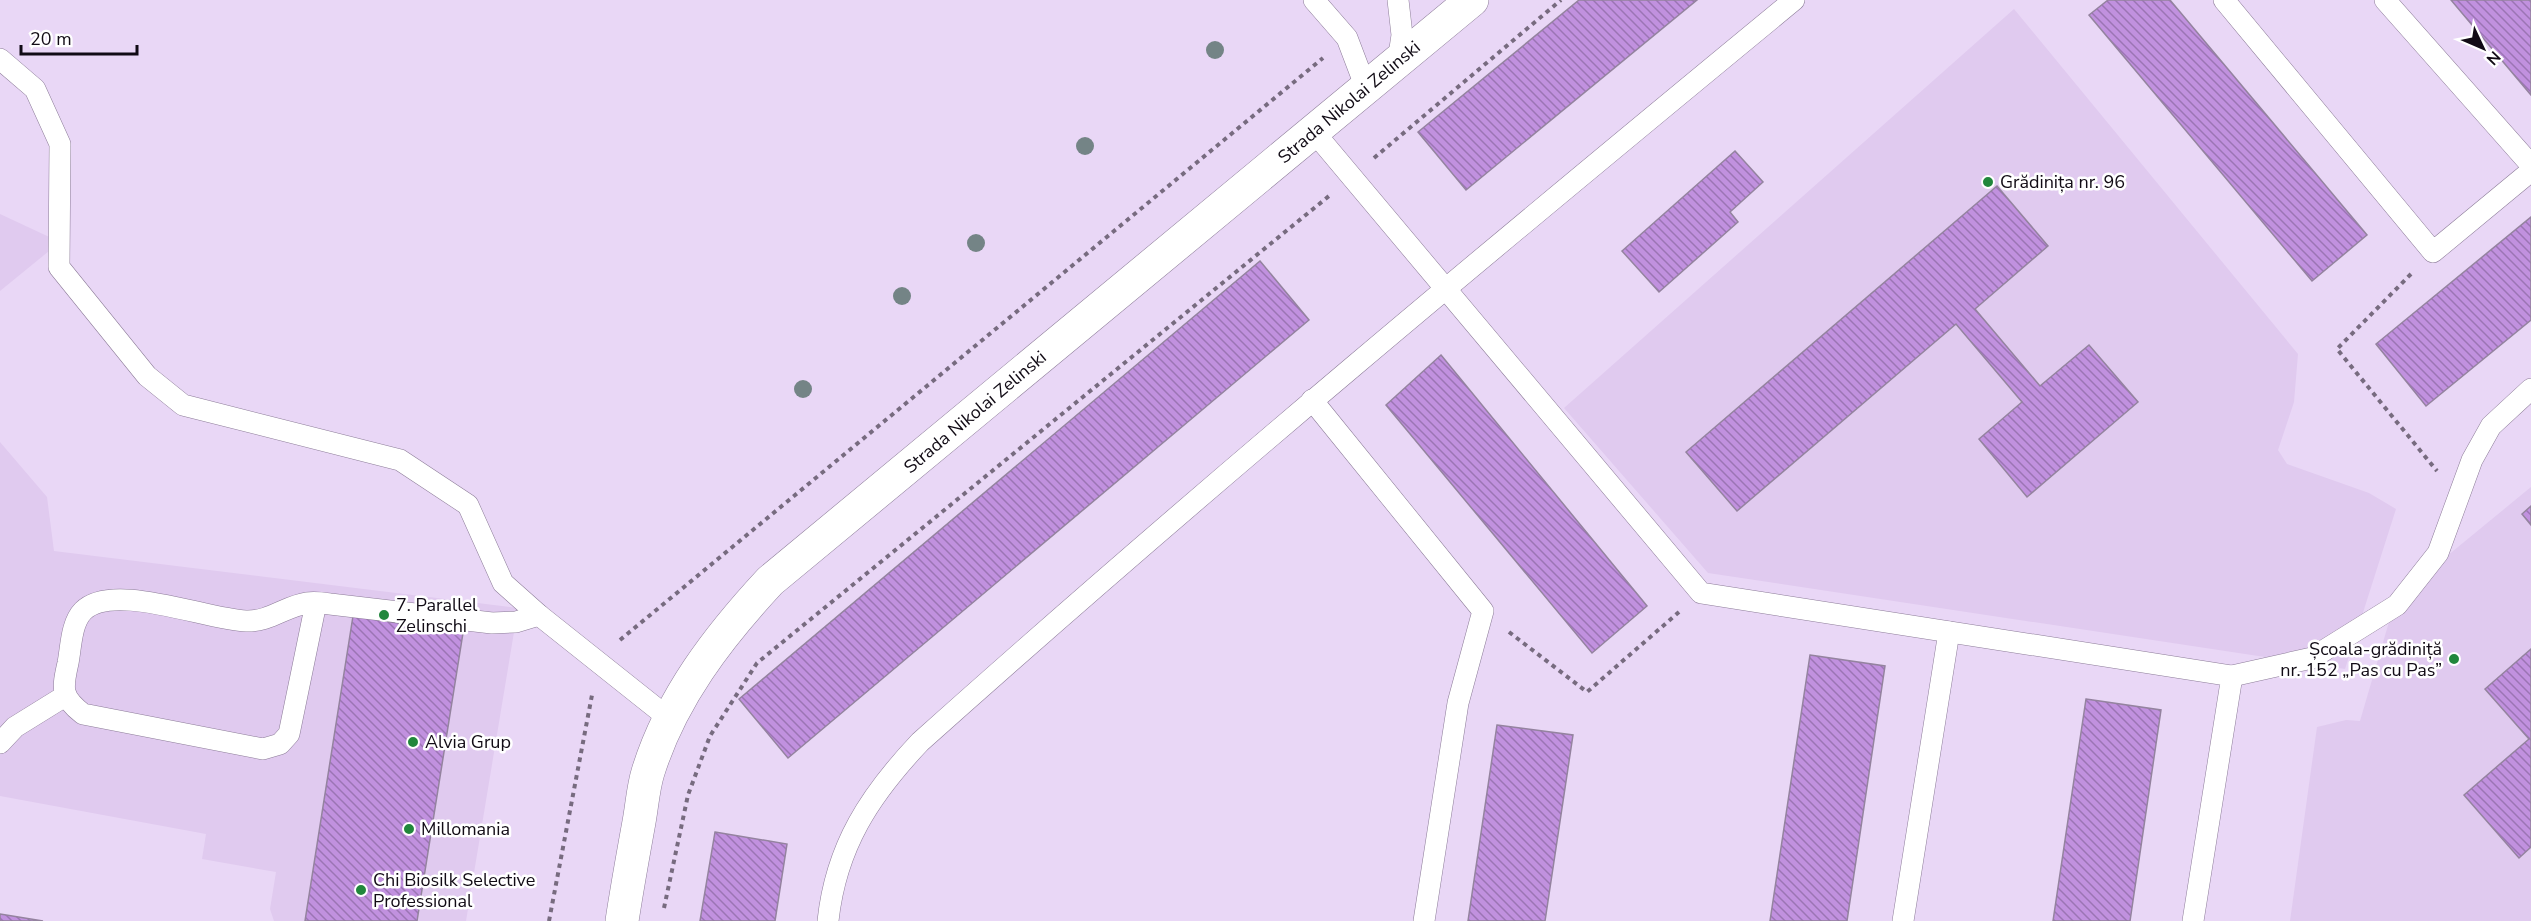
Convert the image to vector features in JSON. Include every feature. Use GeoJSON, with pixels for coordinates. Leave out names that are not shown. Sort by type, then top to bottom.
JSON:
{"type":"FeatureCollection","features":[{"type":"Feature","properties":{"kind":"street","name":"Strada Nikolai Zelinski"},"geometry":{"type":"LineString","coordinates":[[622,921],[648,773],[671,720],[694,675],[715,643],[770,581],[1472,0]]}},
{"type":"Feature","properties":{"kind":"lane"},"geometry":{"type":"LineString","coordinates":[[1314,0],[1347,38],[1366,88]]}},
{"type":"Feature","properties":{"kind":"lane"},"geometry":{"type":"LineString","coordinates":[[1398,0],[1402,35],[1398,62]]}},
{"type":"Feature","properties":{"kind":"lane"},"geometry":{"type":"LineString","coordinates":[[828,921],[846,845],[866,805],[898,764],[920,742],[1124,560],[1312,400],[1794,0]]}},
{"type":"Feature","properties":{"kind":"lane"},"geometry":{"type":"LineString","coordinates":[[2224,0],[2433,252],[2531,171]]}},
{"type":"Feature","properties":{"kind":"lane"},"geometry":{"type":"LineString","coordinates":[[2385,0],[2531,165]]}},
{"type":"Feature","properties":{"kind":"lane"},"geometry":{"type":"LineString","coordinates":[[0,59],[35,89],[60,144],[59,267],[147,376],[183,405],[400,460],[468,505],[503,583],[539,615],[671,720]]}},
{"type":"Feature","properties":{"kind":"lane"},"geometry":{"type":"LineString","coordinates":[[1314,132],[1701,593],[2232,676],[2312,658],[2397,605],[2438,553],[2472,459],[2491,426],[2531,389]]}},
{"type":"Feature","properties":{"kind":"lane"},"geometry":{"type":"LineString","coordinates":[[1312,400],[1483,611],[1458,703],[1424,921]]}},
{"type":"Feature","properties":{"kind":"lane"},"geometry":{"type":"LineString","coordinates":[[316,603],[288,734],[272,748],[263,749],[84,714],[65,696],[63,686],[76,624],[81,612],[103,600],[134,601],[255,622],[306,603],[316,603],[492,623],[516,622],[539,615]]}},
{"type":"Feature","properties":{"kind":"lane"},"geometry":{"type":"LineString","coordinates":[[1903,921],[1949,632]]}},
{"type":"Feature","properties":{"kind":"lane"},"geometry":{"type":"LineString","coordinates":[[2193,921],[2232,676]]}},
{"type":"Feature","properties":{"kind":"lane"},"geometry":{"type":"LineString","coordinates":[[0,743],[15,727],[65,696]]}},
{"type":"Feature","properties":{"kind":"path"},"geometry":{"type":"LineString","coordinates":[[664,910],[688,795],[710,736],[757,663],[1351,178],[1561,0]]}},
{"type":"Feature","properties":{"kind":"path"},"geometry":{"type":"LineString","coordinates":[[2433,252],[2337,349],[2459,498]]}},
{"type":"Feature","properties":{"kind":"path"},"geometry":{"type":"LineString","coordinates":[[1483,611],[1587,692],[1701,593]]}},
{"type":"Feature","properties":{"kind":"shaded area","name":"Grădinița nr. 96"},"geometry":{"type":"Polygon","coordinates":[[[2014,9],[2298,354],[2294,402],[2278,450],[2287,464],[2369,493],[2396,509],[2345,669],[1708,573],[1564,408],[2014,9]]]}},
{"type":"Feature","properties":{"kind":"shaded area"},"geometry":{"type":"Polygon","coordinates":[[[0,214],[60,242],[0,291],[0,214]]]}},
{"type":"Feature","properties":{"kind":"shaded area"},"geometry":{"type":"Polygon","coordinates":[[[0,442],[47,497],[54,551],[518,608],[466,921],[274,921],[270,909],[276,872],[202,859],[206,834],[0,796],[0,442]]]}},
{"type":"Feature","properties":{"kind":"shaded area","name":"Școala-grădiniță nr. 152 „Pas cu Pas”"},"geometry":{"type":"Polygon","coordinates":[[[2531,487],[2531,921],[2290,921],[2317,727],[2346,720],[2360,721],[2396,598],[2531,487]]]}},
{"type":"Feature","properties":{"kind":"building"},"geometry":{"type":"Polygon","coordinates":[[[1579,0],[1697,0],[1466,190],[1418,132],[1579,0]]]}},
{"type":"Feature","properties":{"kind":"building"},"geometry":{"type":"Polygon","coordinates":[[[2108,0],[2170,0],[2367,235],[2312,281],[2089,15],[2108,0]]]}},
{"type":"Feature","properties":{"kind":"building"},"geometry":{"type":"Polygon","coordinates":[[[2451,0],[2531,0],[2531,95],[2451,0]]]}},
{"type":"Feature","properties":{"kind":"building"},"geometry":{"type":"Polygon","coordinates":[[[1735,151],[1763,182],[1730,212],[1738,222],[1659,292],[1622,251],[1735,151]]]}},
{"type":"Feature","properties":{"kind":"building"},"geometry":{"type":"Polygon","coordinates":[[[1997,186],[2048,246],[1975,309],[2040,386],[2089,345],[2138,402],[2027,497],[1979,439],[2022,402],[1956,324],[1737,511],[1686,452],[1997,186]]]}},
{"type":"Feature","properties":{"kind":"building"},"geometry":{"type":"Polygon","coordinates":[[[2531,217],[2531,320],[2426,406],[2376,344],[2531,217]]]}},
{"type":"Feature","properties":{"kind":"building"},"geometry":{"type":"Polygon","coordinates":[[[1260,261],[1309,320],[788,758],[739,699],[1260,261]]]}},
{"type":"Feature","properties":{"kind":"building"},"geometry":{"type":"Polygon","coordinates":[[[1441,355],[1647,606],[1592,653],[1386,405],[1441,355]]]}},
{"type":"Feature","properties":{"kind":"building"},"geometry":{"type":"Polygon","coordinates":[[[2531,506],[2531,525],[2522,514],[2531,506]]]}},
{"type":"Feature","properties":{"kind":"building"},"geometry":{"type":"Polygon","coordinates":[[[353,616],[463,633],[417,921],[305,921],[353,616]]]}},
{"type":"Feature","properties":{"kind":"building"},"geometry":{"type":"Polygon","coordinates":[[[2531,649],[2531,847],[2519,858],[2464,795],[2529,739],[2485,689],[2531,649]]]}},
{"type":"Feature","properties":{"kind":"building"},"geometry":{"type":"Polygon","coordinates":[[[1810,655],[1885,666],[1847,921],[1770,921],[1810,655]]]}},
{"type":"Feature","properties":{"kind":"building"},"geometry":{"type":"Polygon","coordinates":[[[2086,699],[2161,710],[2130,921],[2053,921],[2086,699]]]}},
{"type":"Feature","properties":{"kind":"building"},"geometry":{"type":"Polygon","coordinates":[[[1497,725],[1573,735],[1545,921],[1468,921],[1497,725]]]}},
{"type":"Feature","properties":{"kind":"building"},"geometry":{"type":"Polygon","coordinates":[[[715,832],[787,844],[775,921],[700,921],[715,832]]]}},
{"type":"Feature","properties":{"kind":"building"},"geometry":{"type":"Polygon","coordinates":[[[0,914],[43,921],[0,921],[0,914]]]}},
{"type":"Feature","properties":{"kind":"place","name":"Grădinița nr. 96"},"geometry":{"type":"Point","coordinates":[1988,182]}},
{"type":"Feature","properties":{"kind":"place","name":"7. Parallel Zelinschi"},"geometry":{"type":"Point","coordinates":[384,615]}},
{"type":"Feature","properties":{"kind":"place","name":"Școala-grădiniță nr. 152 „Pas cu Pas”"},"geometry":{"type":"Point","coordinates":[2454,659]}},
{"type":"Feature","properties":{"kind":"place","name":"Alvia Grup"},"geometry":{"type":"Point","coordinates":[413,742]}},
{"type":"Feature","properties":{"kind":"place","name":"Millomania"},"geometry":{"type":"Point","coordinates":[409,829]}},
{"type":"Feature","properties":{"kind":"place","name":"Chi Biosilk Selective Professional"},"geometry":{"type":"Point","coordinates":[361,890]}}]}
